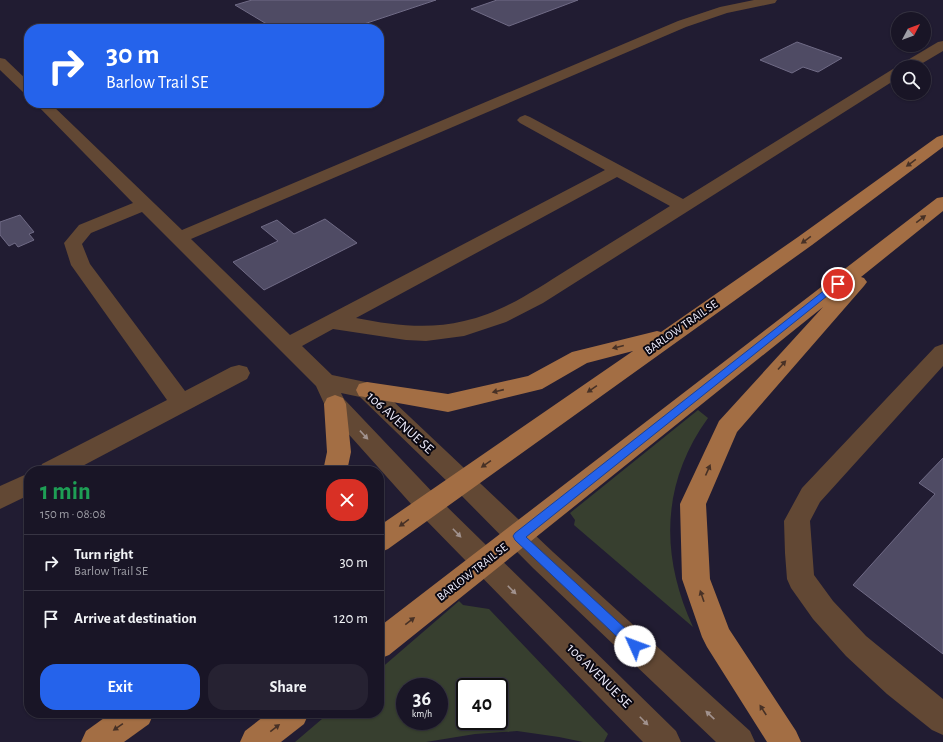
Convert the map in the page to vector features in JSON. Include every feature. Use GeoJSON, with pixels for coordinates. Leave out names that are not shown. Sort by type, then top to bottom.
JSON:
{"type":"FeatureCollection","features":[{"type":"Feature","properties":{"kind":"main road","name":"BARLOW TRAIL SE"},"geometry":{"type":"LineString","coordinates":[[384,538],[670,334],[805,241],[943,140]]}},
{"type":"Feature","properties":{"kind":"main road","name":"BARLOW TRAIL SE"},"geometry":{"type":"LineString","coordinates":[[384,641],[943,202]]}},
{"type":"Feature","properties":{"kind":"main road"},"geometry":{"type":"LineString","coordinates":[[785,742],[716,638],[696,579],[693,504],[727,427],[899,236]]}},
{"type":"Feature","properties":{"kind":"main road"},"geometry":{"type":"LineString","coordinates":[[367,390],[448,403],[534,383],[580,357],[670,334]]}},
{"type":"Feature","properties":{"kind":"main road"},"geometry":{"type":"LineString","coordinates":[[335,404],[338,452],[336,466]]}},
{"type":"Feature","properties":{"kind":"main road"},"geometry":{"type":"LineString","coordinates":[[98,742],[131,718]]}},
{"type":"Feature","properties":{"kind":"main road"},"geometry":{"type":"LineString","coordinates":[[256,742],[287,718]]}},
{"type":"Feature","properties":{"kind":"street"},"geometry":{"type":"LineString","coordinates":[[179,238],[686,23],[724,10],[771,0]]}},
{"type":"Feature","properties":{"kind":"street"},"geometry":{"type":"LineString","coordinates":[[918,60],[943,45]]}},
{"type":"Feature","properties":{"kind":"street"},"geometry":{"type":"LineString","coordinates":[[0,62],[24,85]]}},
{"type":"Feature","properties":{"kind":"street"},"geometry":{"type":"LineString","coordinates":[[332,322],[386,331],[441,333],[468,329],[490,321],[515,310],[891,76]]}},
{"type":"Feature","properties":{"kind":"street"},"geometry":{"type":"LineString","coordinates":[[47,108],[325,382]]}},
{"type":"Feature","properties":{"kind":"street"},"geometry":{"type":"LineString","coordinates":[[525,120],[683,206]]}},
{"type":"Feature","properties":{"kind":"street"},"geometry":{"type":"LineString","coordinates":[[288,345],[617,170]]}},
{"type":"Feature","properties":{"kind":"street"},"geometry":{"type":"LineString","coordinates":[[145,204],[85,229],[73,243],[81,265],[181,403]]}},
{"type":"Feature","properties":{"kind":"street"},"geometry":{"type":"LineString","coordinates":[[943,352],[811,495],[797,521],[798,553],[801,579],[823,610],[856,646],[898,683],[943,719]]}},
{"type":"Feature","properties":{"kind":"street"},"geometry":{"type":"LineString","coordinates":[[61,466],[239,373]]}},
{"type":"Feature","properties":{"kind":"street","name":"106 AVENUE SE"},"geometry":{"type":"LineString","coordinates":[[325,382],[367,390],[519,536],[739,742]]}},
{"type":"Feature","properties":{"kind":"street","name":"106 AVENUE SE"},"geometry":{"type":"LineString","coordinates":[[325,382],[335,404],[429,506],[665,742]]}},
{"type":"Feature","properties":{"kind":"street"},"geometry":{"type":"LineString","coordinates":[[0,498],[24,486]]}},
{"type":"Feature","properties":{"kind":"green space"},"geometry":{"type":"Polygon","coordinates":[[[698,410],[708,418],[693,443],[681,468],[674,494],[670,520],[671,546],[675,573],[682,600],[693,627],[574,525],[575,520],[570,513],[698,410]]]}},
{"type":"Feature","properties":{"kind":"green space"},"geometry":{"type":"Polygon","coordinates":[[[459,601],[463,605],[489,609],[608,734],[604,742],[583,742],[517,731],[475,734],[426,742],[295,742],[323,718],[384,718],[384,666],[459,601]]]}},
{"type":"Feature","properties":{"kind":"building"},"geometry":{"type":"Polygon","coordinates":[[[252,0],[436,0],[364,24],[267,24],[235,5],[252,0]]]}},
{"type":"Feature","properties":{"kind":"building"},"geometry":{"type":"Polygon","coordinates":[[[497,0],[578,0],[509,26],[471,9],[497,0]]]}},
{"type":"Feature","properties":{"kind":"building"},"geometry":{"type":"Polygon","coordinates":[[[797,42],[842,58],[818,72],[803,67],[792,73],[760,60],[797,42]]]}},
{"type":"Feature","properties":{"kind":"building"},"geometry":{"type":"Polygon","coordinates":[[[20,215],[34,232],[29,234],[34,240],[18,247],[15,243],[9,246],[0,235],[0,222],[20,215]]]}},
{"type":"Feature","properties":{"kind":"building"},"geometry":{"type":"Polygon","coordinates":[[[325,219],[357,243],[264,290],[233,262],[278,241],[261,227],[277,220],[294,234],[325,219]]]}},
{"type":"Feature","properties":{"kind":"building"},"geometry":{"type":"Polygon","coordinates":[[[943,458],[943,654],[853,585],[935,494],[919,483],[943,458]]]}},
{"type":"Feature","properties":{"kind":"route"},"geometry":{"type":"LineString","coordinates":[[635,646],[519,536],[838,284]]}}]}
